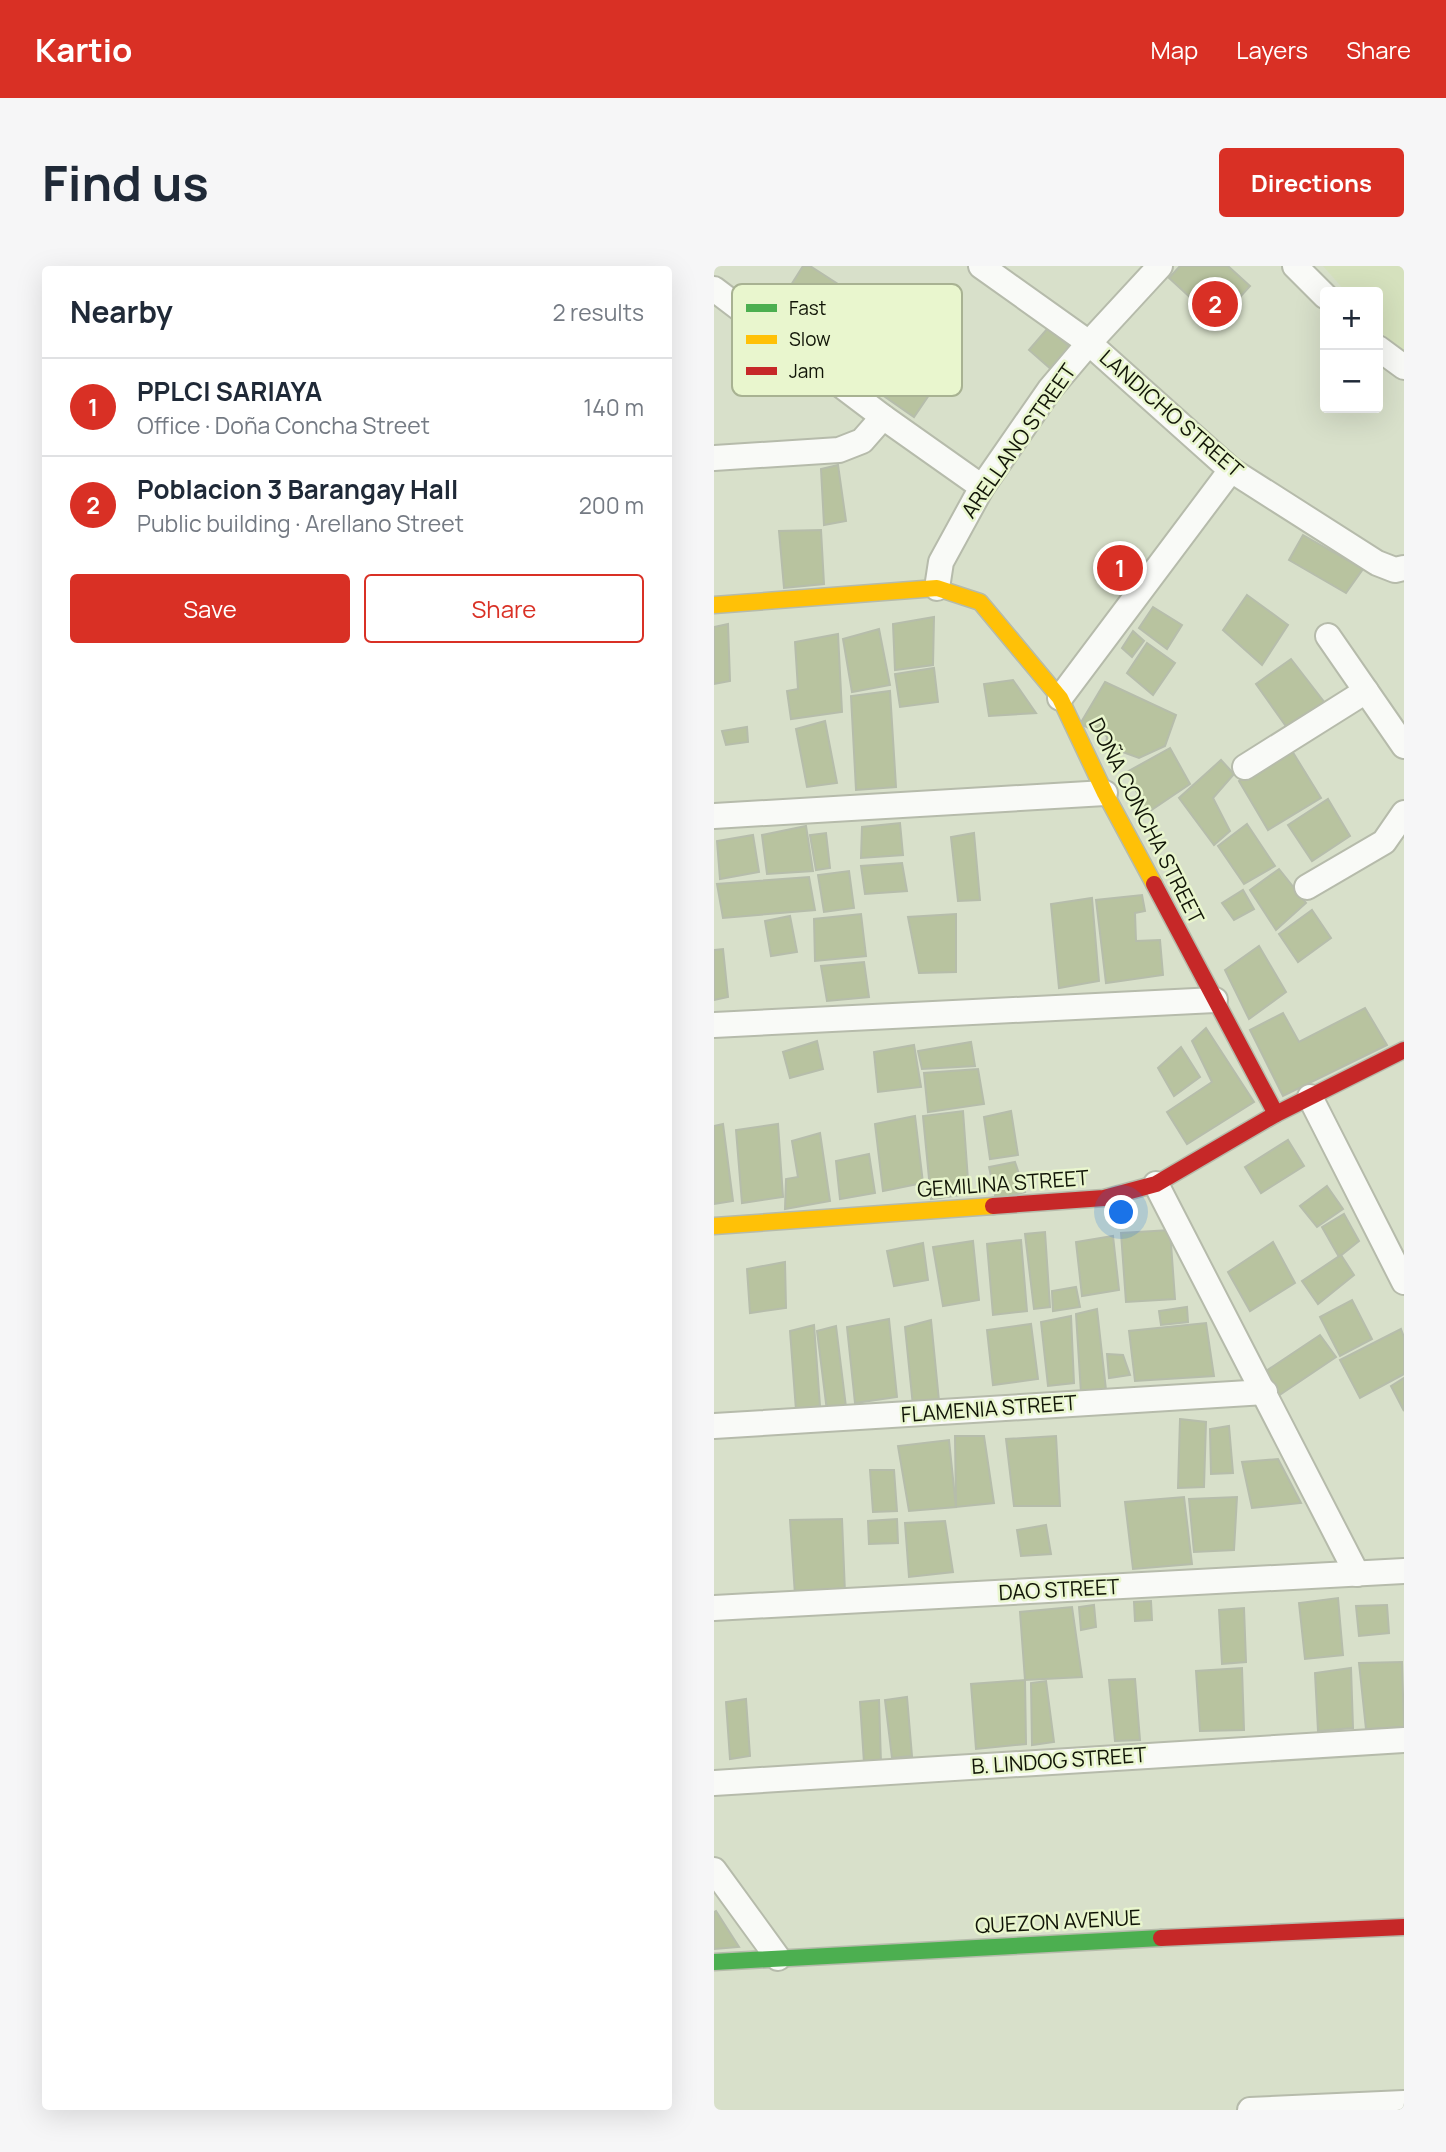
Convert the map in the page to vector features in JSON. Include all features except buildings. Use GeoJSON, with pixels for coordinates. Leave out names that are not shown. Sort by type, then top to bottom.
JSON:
{"type":"FeatureCollection","features":[{"type":"Feature","properties":{"kind":"street","name":"LANDICHO STREET"},"geometry":{"type":"LineString","coordinates":[[981,266],[1088,343],[1231,470],[1377,563],[1395,569],[1404,568]]}},
{"type":"Feature","properties":{"kind":"street","name":"ARELLANO STREET"},"geometry":{"type":"LineString","coordinates":[[937,588],[941,562],[982,487],[1051,389],[1088,343],[1160,266]]}},
{"type":"Feature","properties":{"kind":"street"},"geometry":{"type":"LineString","coordinates":[[1295,266],[1320,291]]}},
{"type":"Feature","properties":{"kind":"street"},"geometry":{"type":"LineString","coordinates":[[714,289],[732,303]]}},
{"type":"Feature","properties":{"kind":"street"},"geometry":{"type":"LineString","coordinates":[[1381,350],[1404,368]]}},
{"type":"Feature","properties":{"kind":"street"},"geometry":{"type":"LineString","coordinates":[[855,396],[982,487]]}},
{"type":"Feature","properties":{"kind":"street"},"geometry":{"type":"LineString","coordinates":[[714,458],[839,450],[862,442],[883,417]]}},
{"type":"Feature","properties":{"kind":"street"},"geometry":{"type":"LineString","coordinates":[[1060,698],[1231,470]]}},
{"type":"Feature","properties":{"kind":"street"},"geometry":{"type":"LineString","coordinates":[[714,605],[937,588]]}},
{"type":"Feature","properties":{"kind":"street","name":"DOÑA CONCHA STREET"},"geometry":{"type":"LineString","coordinates":[[937,588],[980,602],[1060,698],[1105,793],[1276,1114]]}},
{"type":"Feature","properties":{"kind":"street"},"geometry":{"type":"LineString","coordinates":[[1328,636],[1404,746]]}},
{"type":"Feature","properties":{"kind":"street"},"geometry":{"type":"LineString","coordinates":[[1245,767],[1366,691]]}},
{"type":"Feature","properties":{"kind":"street"},"geometry":{"type":"LineString","coordinates":[[714,816],[1105,793]]}},
{"type":"Feature","properties":{"kind":"street"},"geometry":{"type":"LineString","coordinates":[[1307,887],[1384,842],[1404,813]]}},
{"type":"Feature","properties":{"kind":"street"},"geometry":{"type":"LineString","coordinates":[[714,1025],[1215,1000]]}},
{"type":"Feature","properties":{"kind":"street","name":"GEMILINA STREET"},"geometry":{"type":"LineString","coordinates":[[714,1226],[1104,1198],[1156,1184],[1276,1114],[1404,1050]]}},
{"type":"Feature","properties":{"kind":"street"},"geometry":{"type":"LineString","coordinates":[[1310,1097],[1404,1282]]}},
{"type":"Feature","properties":{"kind":"street"},"geometry":{"type":"LineString","coordinates":[[1156,1184],[1357,1574]]}},
{"type":"Feature","properties":{"kind":"street","name":"FLAMENIA STREET"},"geometry":{"type":"LineString","coordinates":[[714,1426],[1265,1392]]}},
{"type":"Feature","properties":{"kind":"street","name":"DAO STREET"},"geometry":{"type":"LineString","coordinates":[[714,1608],[1404,1571]]}},
{"type":"Feature","properties":{"kind":"street","name":"B. LINDOG STREET"},"geometry":{"type":"LineString","coordinates":[[714,1783],[1404,1740]]}},
{"type":"Feature","properties":{"kind":"street"},"geometry":{"type":"LineString","coordinates":[[714,1870],[778,1958]]}},
{"type":"Feature","properties":{"kind":"street","name":"QUEZON AVENUE"},"geometry":{"type":"LineString","coordinates":[[714,1962],[1016,1944],[1404,1927]]}},
{"type":"Feature","properties":{"kind":"street"},"geometry":{"type":"LineString","coordinates":[[1250,2110],[1404,2103]]}},
{"type":"Feature","properties":{"kind":"shaded area"},"geometry":{"type":"Polygon","coordinates":[[[1323,266],[1404,266],[1404,358],[1383,334],[1383,287],[1342,287],[1323,266]]]}},
{"type":"Feature","properties":{"kind":"traffic: fast"},"geometry":{"type":"LineString","coordinates":[[714,1962],[1161,1938]]}},
{"type":"Feature","properties":{"kind":"traffic: slow"},"geometry":{"type":"LineString","coordinates":[[714,605],[937,588],[980,602],[1060,698],[1105,793],[1154,884]]}},
{"type":"Feature","properties":{"kind":"traffic: slow"},"geometry":{"type":"LineString","coordinates":[[714,1226],[993,1206]]}},
{"type":"Feature","properties":{"kind":"traffic: jam"},"geometry":{"type":"LineString","coordinates":[[1154,884],[1276,1114]]}},
{"type":"Feature","properties":{"kind":"traffic: jam"},"geometry":{"type":"LineString","coordinates":[[993,1206],[1104,1198],[1156,1184],[1276,1114],[1404,1050]]}},
{"type":"Feature","properties":{"kind":"traffic: jam"},"geometry":{"type":"LineString","coordinates":[[1161,1938],[1404,1927]]}},
{"type":"Feature","properties":{"kind":"place","name":"Poblacion 3 Barangay Hall"},"geometry":{"type":"Point","coordinates":[1215,304]}},
{"type":"Feature","properties":{"kind":"place","name":"PPLCI SARIAYA"},"geometry":{"type":"Point","coordinates":[1120,568]}}]}
